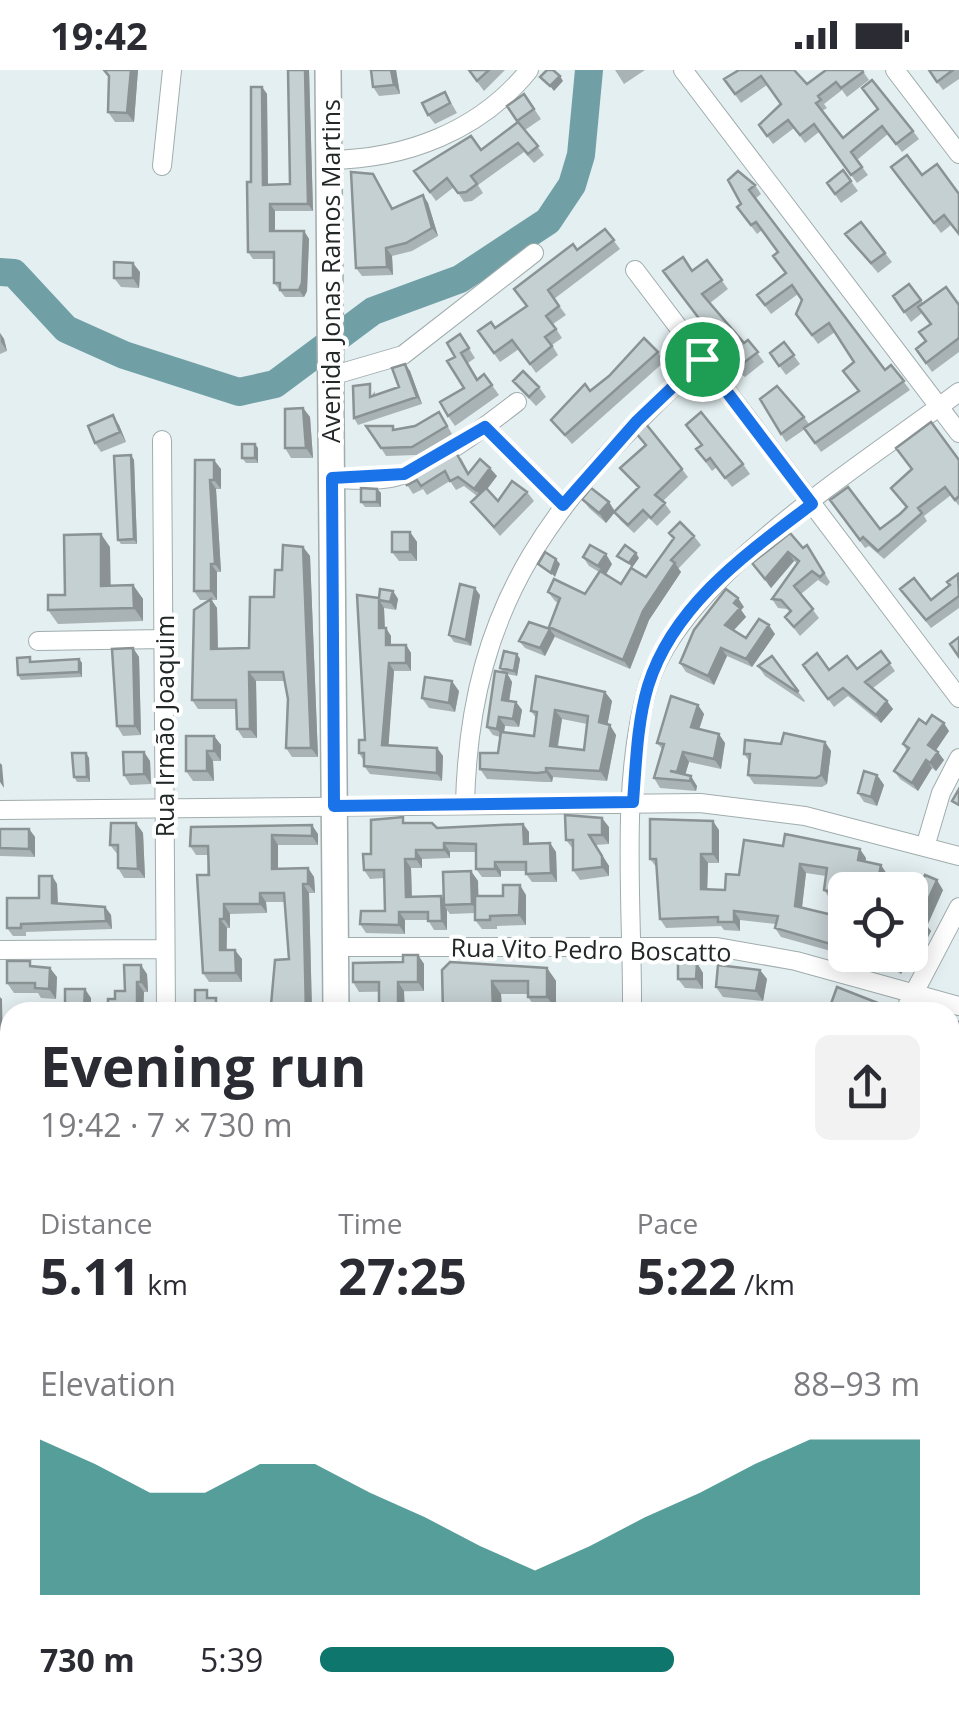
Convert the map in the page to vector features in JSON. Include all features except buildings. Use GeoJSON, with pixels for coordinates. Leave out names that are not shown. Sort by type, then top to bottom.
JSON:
{"type":"FeatureCollection","features":[{"type":"Feature","properties":{"kind":"main road","name":"Avenida Jonas Ramos Martins"},"geometry":{"type":"LineString","coordinates":[[328,70],[336,1002]]}},
{"type":"Feature","properties":{"kind":"street"},"geometry":{"type":"LineString","coordinates":[[162,166],[172,70]]}},
{"type":"Feature","properties":{"kind":"street"},"geometry":{"type":"LineString","coordinates":[[329,160],[382,156],[451,134],[477,121],[529,70]]}},
{"type":"Feature","properties":{"kind":"street"},"geometry":{"type":"LineString","coordinates":[[682,70],[959,433]]}},
{"type":"Feature","properties":{"kind":"street"},"geometry":{"type":"LineString","coordinates":[[895,70],[959,154]]}},
{"type":"Feature","properties":{"kind":"street"},"geometry":{"type":"LineString","coordinates":[[330,353],[403,355],[534,253]]}},
{"type":"Feature","properties":{"kind":"street"},"geometry":{"type":"LineString","coordinates":[[635,270],[959,698]]}},
{"type":"Feature","properties":{"kind":"street"},"geometry":{"type":"LineString","coordinates":[[465,804],[472,704],[505,599],[563,505],[637,421],[702,359]]}},
{"type":"Feature","properties":{"kind":"street"},"geometry":{"type":"LineString","coordinates":[[632,1002],[633,802],[645,703],[662,652],[704,594],[756,546],[959,392]]}},
{"type":"Feature","properties":{"kind":"street"},"geometry":{"type":"LineString","coordinates":[[332,478],[404,474],[485,427],[518,402]]}},
{"type":"Feature","properties":{"kind":"street","name":"Rua Irmão Joaquim"},"geometry":{"type":"LineString","coordinates":[[162,440],[166,1002]]}},
{"type":"Feature","properties":{"kind":"street"},"geometry":{"type":"LineString","coordinates":[[38,640],[164,639]]}},
{"type":"Feature","properties":{"kind":"street"},"geometry":{"type":"LineString","coordinates":[[925,846],[940,793],[959,758]]}},
{"type":"Feature","properties":{"kind":"street"},"geometry":{"type":"LineString","coordinates":[[0,810],[633,802],[746,806],[804,816],[959,856]]}},
{"type":"Feature","properties":{"kind":"street"},"geometry":{"type":"LineString","coordinates":[[909,1002],[959,908]]}},
{"type":"Feature","properties":{"kind":"street","name":"Rua Vito Pedro Boscatto"},"geometry":{"type":"LineString","coordinates":[[336,947],[632,946],[753,952],[945,1002]]}},
{"type":"Feature","properties":{"kind":"street"},"geometry":{"type":"LineString","coordinates":[[0,950],[165,949]]}},
{"type":"Feature","properties":{"kind":"path"},"geometry":{"type":"LineString","coordinates":[[485,427],[563,505]]}},
{"type":"Feature","properties":{"kind":"waterway"},"geometry":{"type":"LineString","coordinates":[[0,272],[14,273],[66,329],[124,355],[239,392],[275,384],[373,311],[460,279],[548,221],[572,185],[581,155],[589,70]]}},
{"type":"Feature","properties":{"kind":"route"},"geometry":{"type":"LineString","coordinates":[[702,359],[812,504],[756,546],[704,594],[662,652],[648,687],[633,802],[334,806],[332,478],[374,480],[404,474],[485,427],[563,505],[637,421],[702,359]]}}]}
